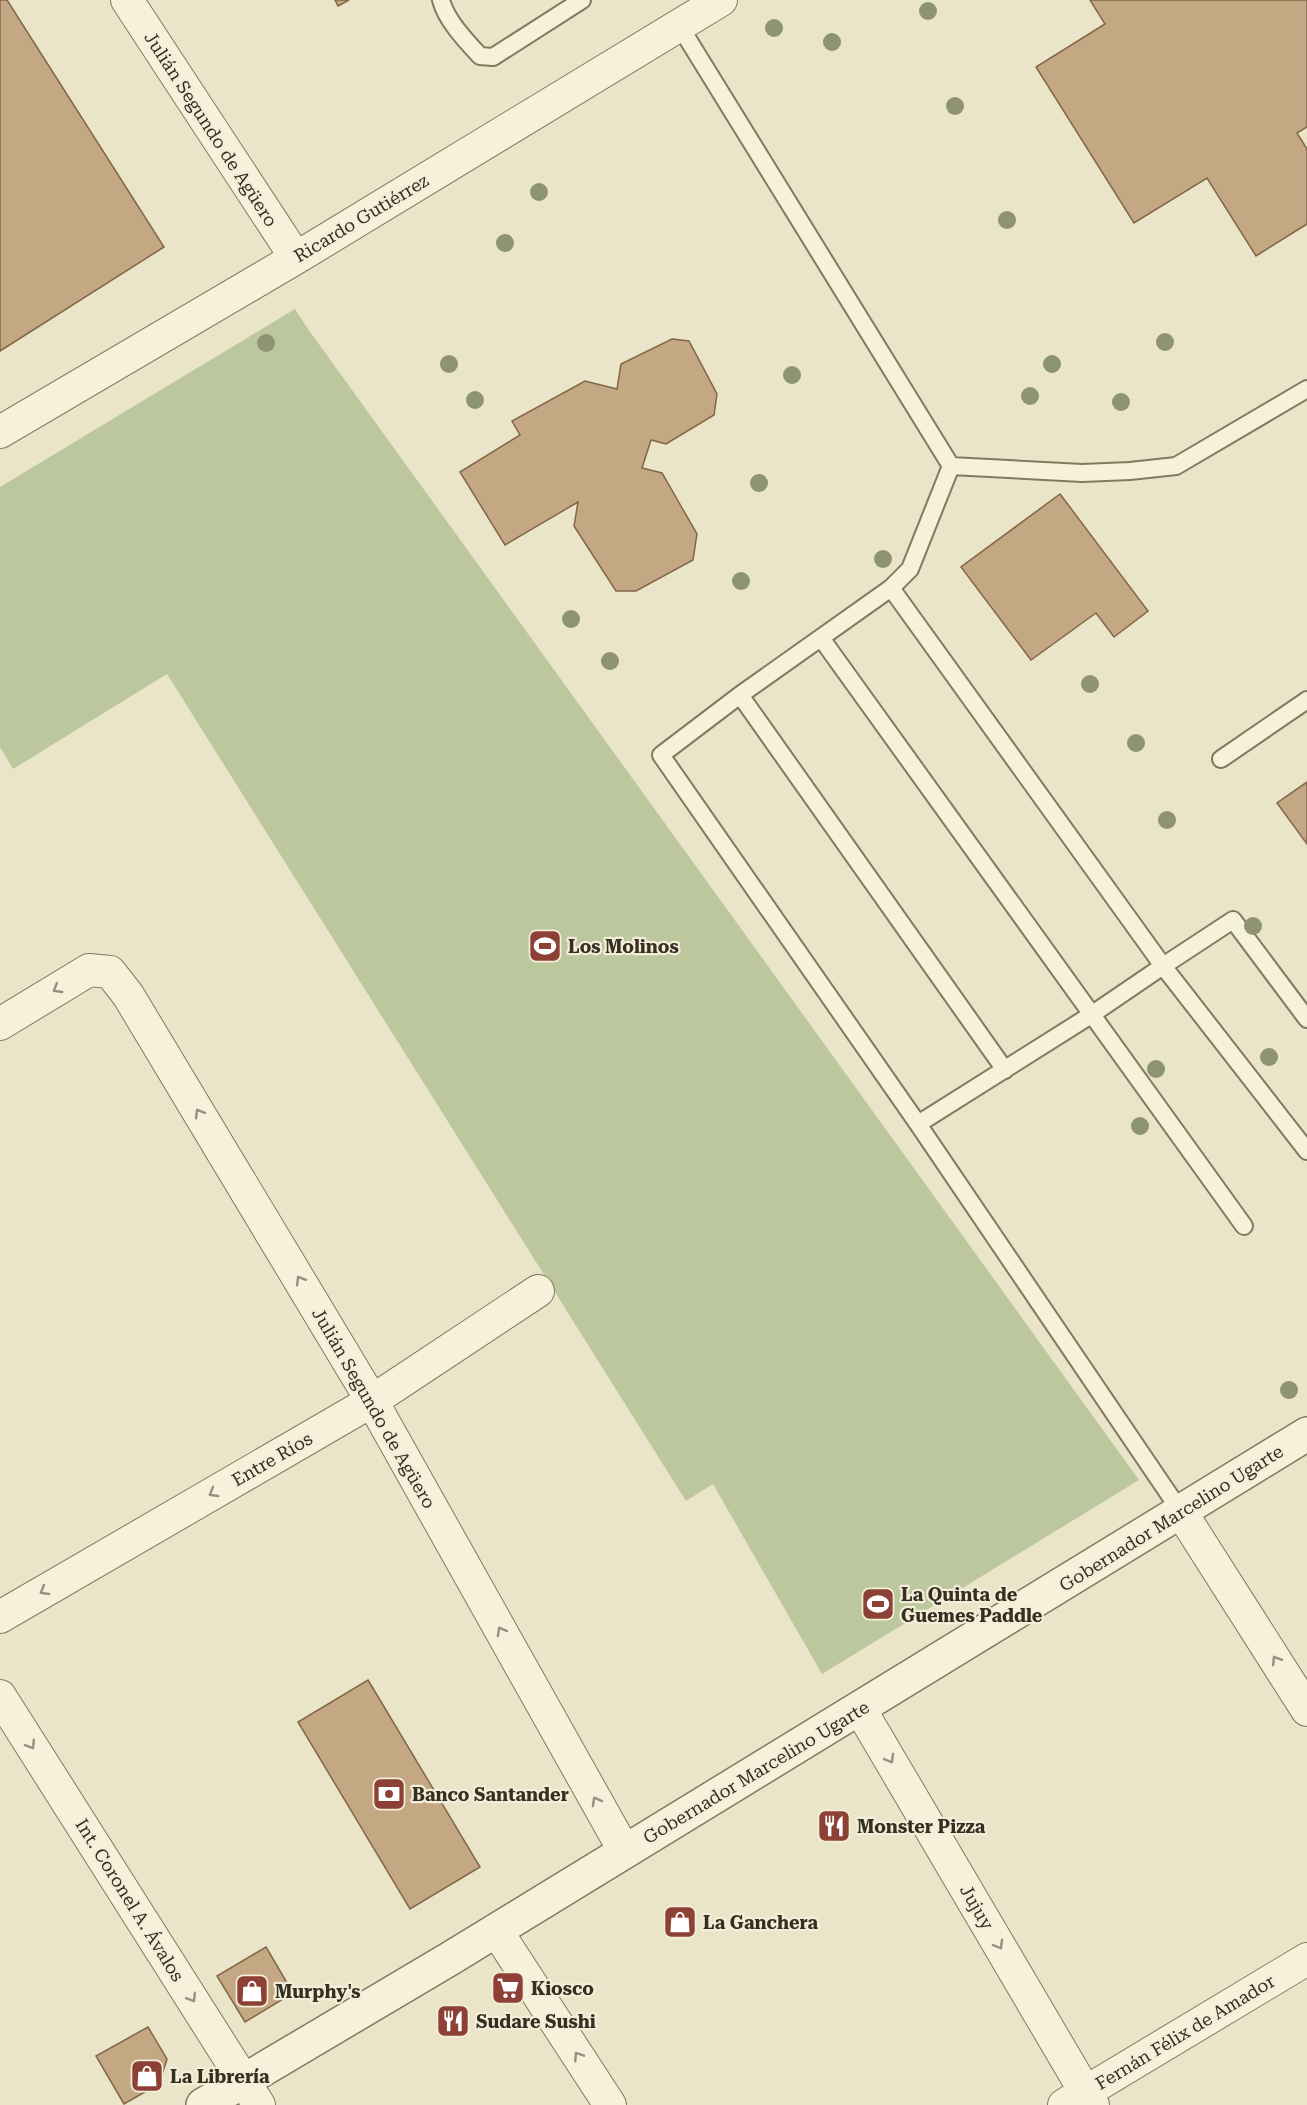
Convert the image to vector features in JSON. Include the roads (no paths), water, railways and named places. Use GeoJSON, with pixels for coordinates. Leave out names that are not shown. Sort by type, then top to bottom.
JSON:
{"type":"FeatureCollection","features":[{"type":"Feature","properties":{"kind":"street","name":"Julián Segundo de Agüero"},"geometry":{"type":"LineString","coordinates":[[127,0],[296,258]]}},
{"type":"Feature","properties":{"kind":"street","name":"Ricardo Gutiérrez"},"geometry":{"type":"LineString","coordinates":[[0,432],[296,258],[721,0]]}},
{"type":"Feature","properties":{"kind":"street","name":"Julián Segundo de Agüero"},"geometry":{"type":"LineString","coordinates":[[0,1024],[89,970],[110,972],[128,995],[372,1401],[625,1852]]}},
{"type":"Feature","properties":{"kind":"street","name":"Entre Ríos"},"geometry":{"type":"LineString","coordinates":[[0,1617],[372,1401],[538,1291]]}},
{"type":"Feature","properties":{"kind":"street","name":"Gobernador Marcelino Ugarte"},"geometry":{"type":"LineString","coordinates":[[203,2105],[252,2092],[496,1930],[1307,1434]]}},
{"type":"Feature","properties":{"kind":"street"},"geometry":{"type":"LineString","coordinates":[[1181,1512],[1307,1710]]}},
{"type":"Feature","properties":{"kind":"street","name":"Int. Coronel A. Ávalos"},"geometry":{"type":"LineString","coordinates":[[0,1696],[252,2092]]}},
{"type":"Feature","properties":{"kind":"street","name":"Jujuy"},"geometry":{"type":"LineString","coordinates":[[860,1709],[1081,2101]]}},
{"type":"Feature","properties":{"kind":"street"},"geometry":{"type":"LineString","coordinates":[[496,1930],[610,2105]]}},
{"type":"Feature","properties":{"kind":"street","name":"Fernán Félix de Amador"},"geometry":{"type":"LineString","coordinates":[[1081,2101],[1307,1959]]}},
{"type":"Feature","properties":{"kind":"lane"},"geometry":{"type":"LineString","coordinates":[[441,0],[447,15],[480,56],[493,57],[582,0]]}},
{"type":"Feature","properties":{"kind":"lane"},"geometry":{"type":"LineString","coordinates":[[679,25],[951,466]]}},
{"type":"Feature","properties":{"kind":"lane"},"geometry":{"type":"LineString","coordinates":[[951,466],[1082,474],[1176,466],[1307,389]]}},
{"type":"Feature","properties":{"kind":"lane"},"geometry":{"type":"LineString","coordinates":[[951,466],[910,569],[891,588],[661,754],[918,1124],[1181,1512]]}},
{"type":"Feature","properties":{"kind":"lane"},"geometry":{"type":"LineString","coordinates":[[891,588],[1163,966],[1307,1151]]}},
{"type":"Feature","properties":{"kind":"lane"},"geometry":{"type":"LineString","coordinates":[[821,638],[1244,1226]]}},
{"type":"Feature","properties":{"kind":"lane"},"geometry":{"type":"LineString","coordinates":[[740,695],[1005,1070]]}},
{"type":"Feature","properties":{"kind":"lane"},"geometry":{"type":"LineString","coordinates":[[1221,759],[1307,700]]}},
{"type":"Feature","properties":{"kind":"lane"},"geometry":{"type":"LineString","coordinates":[[918,1124],[1090,1015],[1233,920],[1307,1019]]}},
{"type":"Feature","properties":{"kind":"place","name":"Los Molinos"},"geometry":{"type":"Point","coordinates":[545,946]}},
{"type":"Feature","properties":{"kind":"place","name":"La Quinta de Guemes Paddle"},"geometry":{"type":"Point","coordinates":[878,1604]}},
{"type":"Feature","properties":{"kind":"place","name":"Banco Santander"},"geometry":{"type":"Point","coordinates":[389,1794]}},
{"type":"Feature","properties":{"kind":"place","name":"Monster Pizza"},"geometry":{"type":"Point","coordinates":[834,1826]}},
{"type":"Feature","properties":{"kind":"place","name":"La Ganchera"},"geometry":{"type":"Point","coordinates":[680,1922]}},
{"type":"Feature","properties":{"kind":"place","name":"Kiosco"},"geometry":{"type":"Point","coordinates":[508,1988]}},
{"type":"Feature","properties":{"kind":"place","name":"Murphy's"},"geometry":{"type":"Point","coordinates":[252,1991]}},
{"type":"Feature","properties":{"kind":"place","name":"Sudare Sushi"},"geometry":{"type":"Point","coordinates":[453,2021]}},
{"type":"Feature","properties":{"kind":"place","name":"La Librería"},"geometry":{"type":"Point","coordinates":[147,2076]}}]}
